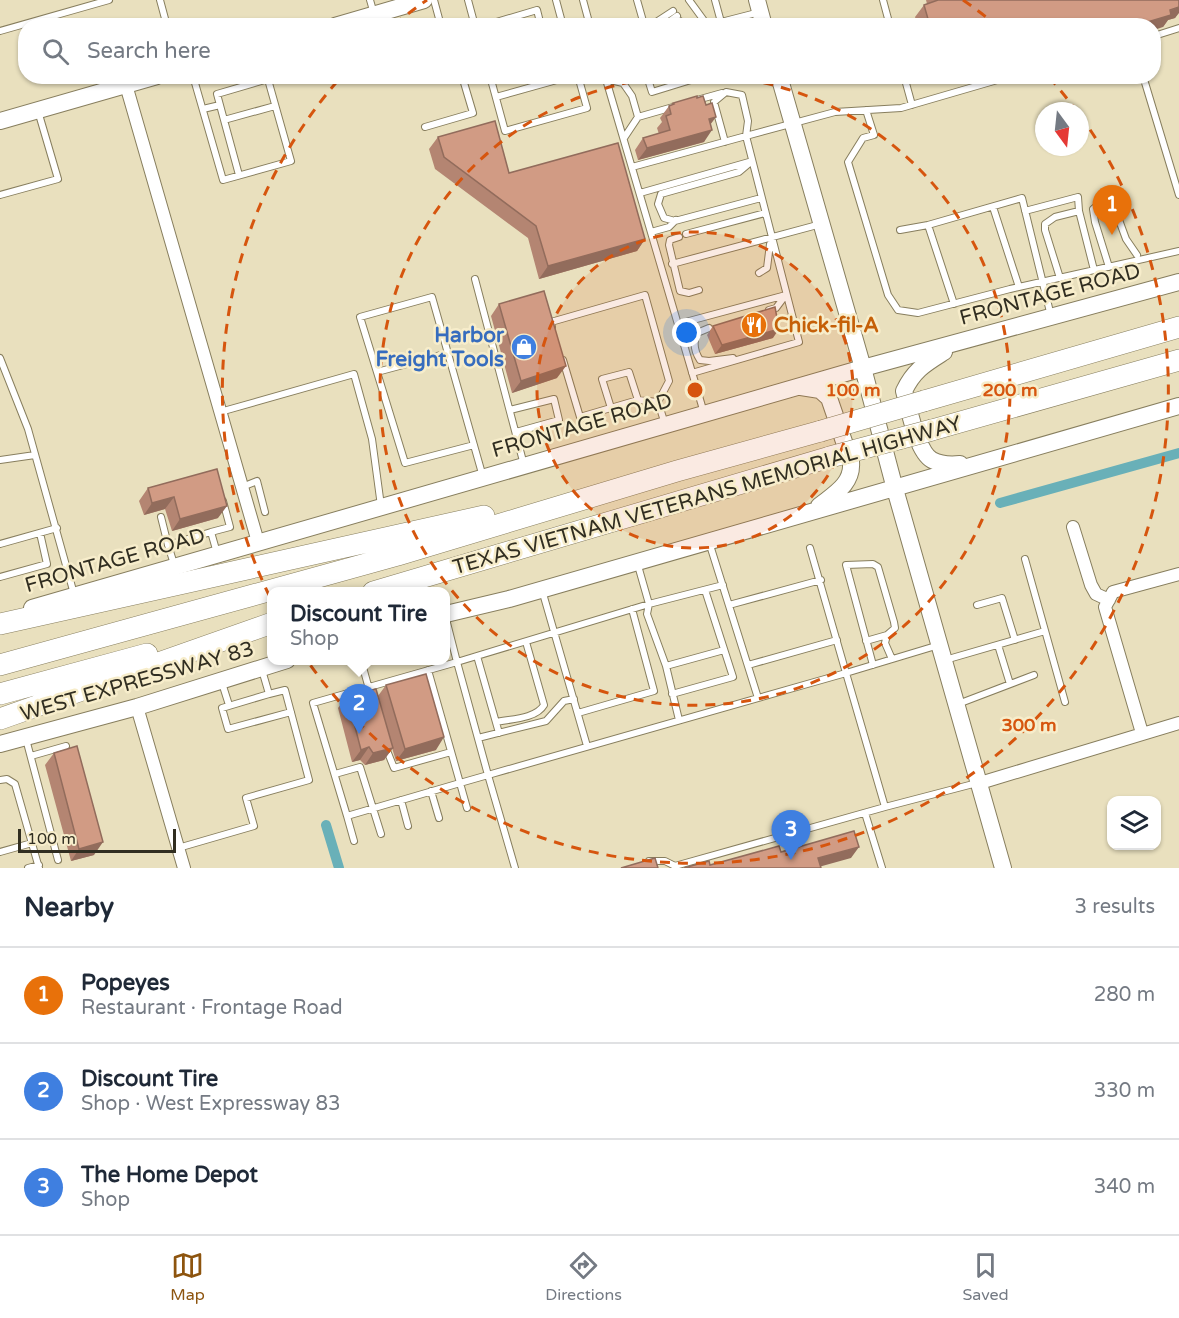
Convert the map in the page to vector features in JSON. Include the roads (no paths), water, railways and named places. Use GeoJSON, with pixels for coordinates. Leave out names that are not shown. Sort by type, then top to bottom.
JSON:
{"type":"FeatureCollection","features":[{"type":"Feature","properties":{"kind":"highway","name":"TEXAS VIETNAM VETERANS MEMORIAL HIGHWAY"},"geometry":{"type":"LineString","coordinates":[[282,587],[1179,327]]}},
{"type":"Feature","properties":{"kind":"highway","name":"TEXAS VIETNAM VETERANS MEMORIAL HIGHWAY"},"geometry":{"type":"LineString","coordinates":[[387,587],[830,457],[1179,360]]}},
{"type":"Feature","properties":{"kind":"highway"},"geometry":{"type":"LineString","coordinates":[[1093,385],[1179,365]]}},
{"type":"Feature","properties":{"kind":"highway"},"geometry":{"type":"LineString","coordinates":[[0,624],[677,471]]}},
{"type":"Feature","properties":{"kind":"highway","name":"TEXAS VIETNAM VETERANS MEMORIAL HIGHWAY"},"geometry":{"type":"LineString","coordinates":[[0,665],[267,591]]}},
{"type":"Feature","properties":{"kind":"highway"},"geometry":{"type":"LineString","coordinates":[[0,694],[267,622]]}},
{"type":"Feature","properties":{"kind":"highway"},"geometry":{"type":"LineString","coordinates":[[0,719],[267,623]]}},
{"type":"Feature","properties":{"kind":"main road"},"geometry":{"type":"LineString","coordinates":[[363,18],[424,0]]}},
{"type":"Feature","properties":{"kind":"main road"},"geometry":{"type":"LineString","coordinates":[[0,122],[129,84]]}},
{"type":"Feature","properties":{"kind":"main road"},"geometry":{"type":"LineString","coordinates":[[781,84],[1003,868]]}},
{"type":"Feature","properties":{"kind":"main road","name":"FRONTAGE ROAD"},"geometry":{"type":"LineString","coordinates":[[0,618],[75,594],[863,368],[1179,282]]}},
{"type":"Feature","properties":{"kind":"main road"},"geometry":{"type":"LineString","coordinates":[[963,341],[923,364],[910,377],[903,391],[923,453],[933,461],[945,465],[978,464]]}},
{"type":"Feature","properties":{"kind":"main road"},"geometry":{"type":"LineString","coordinates":[[795,388],[807,387],[820,390],[829,398],[851,462],[852,471],[844,487],[811,512]]}},
{"type":"Feature","properties":{"kind":"main road"},"geometry":{"type":"LineString","coordinates":[[450,613],[542,590],[1179,406]]}},
{"type":"Feature","properties":{"kind":"main road","name":"WEST EXPRESSWAY 83"},"geometry":{"type":"LineString","coordinates":[[0,744],[137,707],[273,665]]}},
{"type":"Feature","properties":{"kind":"street"},"geometry":{"type":"LineString","coordinates":[[126,85],[258,542]]}},
{"type":"Feature","properties":{"kind":"street"},"geometry":{"type":"LineString","coordinates":[[1073,527],[1091,585],[1096,594],[1109,600]]}},
{"type":"Feature","properties":{"kind":"street"},"geometry":{"type":"LineString","coordinates":[[1142,733],[1105,607],[1113,592],[1179,574]]}},
{"type":"Feature","properties":{"kind":"street"},"geometry":{"type":"LineString","coordinates":[[137,707],[184,868]]}},
{"type":"Feature","properties":{"kind":"street"},"geometry":{"type":"LineString","coordinates":[[980,783],[1179,723]]}},
{"type":"Feature","properties":{"kind":"lane"},"geometry":{"type":"LineString","coordinates":[[46,18],[109,0]]}},
{"type":"Feature","properties":{"kind":"lane"},"geometry":{"type":"LineString","coordinates":[[160,0],[165,18]]}},
{"type":"Feature","properties":{"kind":"lane"},"geometry":{"type":"LineString","coordinates":[[434,0],[439,18]]}},
{"type":"Feature","properties":{"kind":"lane"},"geometry":{"type":"LineString","coordinates":[[468,0],[473,18]]}},
{"type":"Feature","properties":{"kind":"lane"},"geometry":{"type":"LineString","coordinates":[[556,0],[561,18]]}},
{"type":"Feature","properties":{"kind":"lane"},"geometry":{"type":"LineString","coordinates":[[583,0],[588,18]]}},
{"type":"Feature","properties":{"kind":"lane"},"geometry":{"type":"LineString","coordinates":[[637,0],[642,18]]}},
{"type":"Feature","properties":{"kind":"lane"},"geometry":{"type":"LineString","coordinates":[[715,0],[719,18]]}},
{"type":"Feature","properties":{"kind":"lane"},"geometry":{"type":"LineString","coordinates":[[883,0],[888,18]]}},
{"type":"Feature","properties":{"kind":"lane"},"geometry":{"type":"LineString","coordinates":[[510,18],[537,10],[539,18]]}},
{"type":"Feature","properties":{"kind":"lane"},"geometry":{"type":"LineString","coordinates":[[740,18],[761,12]]}},
{"type":"Feature","properties":{"kind":"lane"},"geometry":{"type":"LineString","coordinates":[[0,31],[18,26]]}},
{"type":"Feature","properties":{"kind":"lane"},"geometry":{"type":"LineString","coordinates":[[1161,34],[1179,28]]}},
{"type":"Feature","properties":{"kind":"lane"},"geometry":{"type":"LineString","coordinates":[[196,84],[223,180],[291,161],[269,84]]}},
{"type":"Feature","properties":{"kind":"lane"},"geometry":{"type":"LineString","coordinates":[[239,176],[217,94],[248,84]]}},
{"type":"Feature","properties":{"kind":"lane"},"geometry":{"type":"LineString","coordinates":[[425,127],[473,113],[464,84]]}},
{"type":"Feature","properties":{"kind":"lane"},"geometry":{"type":"LineString","coordinates":[[492,84],[505,131],[587,108],[580,84]]}},
{"type":"Feature","properties":{"kind":"lane"},"geometry":{"type":"LineString","coordinates":[[496,98],[538,84]]}},
{"type":"Feature","properties":{"kind":"lane"},"geometry":{"type":"LineString","coordinates":[[608,84],[704,414]]}},
{"type":"Feature","properties":{"kind":"lane"},"geometry":{"type":"LineString","coordinates":[[624,84],[632,96],[639,117]]}},
{"type":"Feature","properties":{"kind":"lane"},"geometry":{"type":"LineString","coordinates":[[650,84],[652,92],[678,84]]}},
{"type":"Feature","properties":{"kind":"lane"},"geometry":{"type":"LineString","coordinates":[[906,84],[912,105]]}},
{"type":"Feature","properties":{"kind":"lane"},"geometry":{"type":"LineString","coordinates":[[632,167],[835,112],[901,108],[984,84]]}},
{"type":"Feature","properties":{"kind":"lane"},"geometry":{"type":"LineString","coordinates":[[1145,84],[1179,195]]}},
{"type":"Feature","properties":{"kind":"lane"},"geometry":{"type":"LineString","coordinates":[[725,142],[714,102],[726,92]]}},
{"type":"Feature","properties":{"kind":"lane"},"geometry":{"type":"LineString","coordinates":[[692,373],[799,342],[746,136],[748,121],[742,95],[726,92],[693,101]]}},
{"type":"Feature","properties":{"kind":"lane"},"geometry":{"type":"LineString","coordinates":[[624,138],[639,117],[682,104]]}},
{"type":"Feature","properties":{"kind":"lane"},"geometry":{"type":"LineString","coordinates":[[203,109],[220,105]]}},
{"type":"Feature","properties":{"kind":"lane"},"geometry":{"type":"LineString","coordinates":[[224,120],[275,106]]}},
{"type":"Feature","properties":{"kind":"lane"},"geometry":{"type":"LineString","coordinates":[[866,110],[874,135],[863,138],[848,162],[888,295],[898,310],[918,313],[1109,267],[1138,257],[1179,251]]}},
{"type":"Feature","properties":{"kind":"lane"},"geometry":{"type":"LineString","coordinates":[[0,195],[57,179],[38,111]]}},
{"type":"Feature","properties":{"kind":"lane"},"geometry":{"type":"LineString","coordinates":[[640,193],[752,161]]}},
{"type":"Feature","properties":{"kind":"lane"},"geometry":{"type":"LineString","coordinates":[[752,161],[739,172],[661,194],[658,204],[664,218],[676,220],[761,198]]}},
{"type":"Feature","properties":{"kind":"lane"},"geometry":{"type":"LineString","coordinates":[[1025,211],[1078,197],[1079,211],[1094,270]]}},
{"type":"Feature","properties":{"kind":"lane"},"geometry":{"type":"LineString","coordinates":[[900,230],[928,225],[1022,198],[1051,317]]}},
{"type":"Feature","properties":{"kind":"lane"},"geometry":{"type":"LineString","coordinates":[[1109,267],[1095,222],[1093,209],[1099,204],[1108,201],[1115,209],[1126,238],[1138,257]]}},
{"type":"Feature","properties":{"kind":"lane"},"geometry":{"type":"LineString","coordinates":[[993,207],[1019,287]]}},
{"type":"Feature","properties":{"kind":"lane"},"geometry":{"type":"LineString","coordinates":[[1060,278],[1046,224],[1055,217],[1079,211]]}},
{"type":"Feature","properties":{"kind":"lane"},"geometry":{"type":"LineString","coordinates":[[699,290],[688,293],[680,291],[672,264],[670,240],[765,213]]}},
{"type":"Feature","properties":{"kind":"lane"},"geometry":{"type":"LineString","coordinates":[[651,232],[669,227],[676,220]]}},
{"type":"Feature","properties":{"kind":"lane"},"geometry":{"type":"LineString","coordinates":[[672,264],[822,224]]}},
{"type":"Feature","properties":{"kind":"lane"},"geometry":{"type":"LineString","coordinates":[[928,225],[954,304]]}},
{"type":"Feature","properties":{"kind":"lane"},"geometry":{"type":"LineString","coordinates":[[759,273],[767,268],[771,237]]}},
{"type":"Feature","properties":{"kind":"lane"},"geometry":{"type":"LineString","coordinates":[[475,279],[525,465]]}},
{"type":"Feature","properties":{"kind":"lane"},"geometry":{"type":"LineString","coordinates":[[554,333],[551,322],[645,295],[669,381],[658,402],[666,425]]}},
{"type":"Feature","properties":{"kind":"lane"},"geometry":{"type":"LineString","coordinates":[[678,324],[786,295]]}},
{"type":"Feature","properties":{"kind":"lane"},"geometry":{"type":"LineString","coordinates":[[766,311],[776,308],[786,295]]}},
{"type":"Feature","properties":{"kind":"lane"},"geometry":{"type":"LineString","coordinates":[[474,445],[405,463],[360,317],[432,297],[484,477]]}},
{"type":"Feature","properties":{"kind":"lane"},"geometry":{"type":"LineString","coordinates":[[709,328],[697,333],[694,341],[700,360],[750,356]]}},
{"type":"Feature","properties":{"kind":"lane"},"geometry":{"type":"LineString","coordinates":[[377,372],[448,353]]}},
{"type":"Feature","properties":{"kind":"lane"},"geometry":{"type":"LineString","coordinates":[[561,354],[580,417],[638,400],[658,402]]}},
{"type":"Feature","properties":{"kind":"lane"},"geometry":{"type":"LineString","coordinates":[[0,358],[28,429],[75,594]]}},
{"type":"Feature","properties":{"kind":"lane"},"geometry":{"type":"LineString","coordinates":[[611,408],[602,379],[629,372],[638,400]]}},
{"type":"Feature","properties":{"kind":"lane"},"geometry":{"type":"LineString","coordinates":[[220,412],[354,374],[372,439],[381,507]]}},
{"type":"Feature","properties":{"kind":"lane"},"geometry":{"type":"LineString","coordinates":[[510,410],[554,399],[559,420],[516,432]]}},
{"type":"Feature","properties":{"kind":"lane"},"geometry":{"type":"LineString","coordinates":[[0,460],[35,454]]}},
{"type":"Feature","properties":{"kind":"lane"},"geometry":{"type":"LineString","coordinates":[[242,487],[257,481],[265,512]]}},
{"type":"Feature","properties":{"kind":"lane"},"geometry":{"type":"LineString","coordinates":[[168,545],[230,527],[220,489]]}},
{"type":"Feature","properties":{"kind":"lane"},"geometry":{"type":"LineString","coordinates":[[161,517],[174,566]]}},
{"type":"Feature","properties":{"kind":"lane"},"geometry":{"type":"LineString","coordinates":[[0,544],[57,528]]}},
{"type":"Feature","properties":{"kind":"lane"},"geometry":{"type":"LineString","coordinates":[[212,532],[217,554]]}},
{"type":"Feature","properties":{"kind":"lane"},"geometry":{"type":"LineString","coordinates":[[0,577],[47,564],[40,533]]}},
{"type":"Feature","properties":{"kind":"lane"},"geometry":{"type":"LineString","coordinates":[[709,541],[758,698]]}},
{"type":"Feature","properties":{"kind":"lane"},"geometry":{"type":"LineString","coordinates":[[810,548],[885,807]]}},
{"type":"Feature","properties":{"kind":"lane"},"geometry":{"type":"LineString","coordinates":[[1025,559],[1065,702]]}},
{"type":"Feature","properties":{"kind":"lane"},"geometry":{"type":"LineString","coordinates":[[637,562],[649,604],[647,614],[666,666],[680,720]]}},
{"type":"Feature","properties":{"kind":"lane"},"geometry":{"type":"LineString","coordinates":[[866,641],[886,635],[895,628],[894,622],[878,567],[873,564],[846,565],[866,641],[873,665]]}},
{"type":"Feature","properties":{"kind":"lane"},"geometry":{"type":"LineString","coordinates":[[729,605],[821,580]]}},
{"type":"Feature","properties":{"kind":"lane"},"geometry":{"type":"LineString","coordinates":[[450,664],[649,604],[723,585]]}},
{"type":"Feature","properties":{"kind":"lane"},"geometry":{"type":"LineString","coordinates":[[542,590],[587,746]]}},
{"type":"Feature","properties":{"kind":"lane"},"geometry":{"type":"LineString","coordinates":[[672,694],[733,677],[705,590]]}},
{"type":"Feature","properties":{"kind":"lane"},"geometry":{"type":"LineString","coordinates":[[977,605],[1002,598],[1015,640]]}},
{"type":"Feature","properties":{"kind":"lane"},"geometry":{"type":"LineString","coordinates":[[578,713],[654,692],[632,609]]}},
{"type":"Feature","properties":{"kind":"lane"},"geometry":{"type":"LineString","coordinates":[[348,816],[892,659],[998,645],[1045,631]]}},
{"type":"Feature","properties":{"kind":"lane"},"geometry":{"type":"LineString","coordinates":[[450,635],[515,868]]}},
{"type":"Feature","properties":{"kind":"lane"},"geometry":{"type":"LineString","coordinates":[[886,635],[885,643],[892,659]]}},
{"type":"Feature","properties":{"kind":"lane"},"geometry":{"type":"LineString","coordinates":[[748,665],[837,640]]}},
{"type":"Feature","properties":{"kind":"lane"},"geometry":{"type":"LineString","coordinates":[[496,722],[534,714],[542,710],[544,705],[526,642]]}},
{"type":"Feature","properties":{"kind":"lane"},"geometry":{"type":"LineString","coordinates":[[998,645],[1010,684]]}},
{"type":"Feature","properties":{"kind":"lane"},"geometry":{"type":"LineString","coordinates":[[666,666],[724,650]]}},
{"type":"Feature","properties":{"kind":"lane"},"geometry":{"type":"LineString","coordinates":[[477,656],[499,733]]}},
{"type":"Feature","properties":{"kind":"lane"},"geometry":{"type":"LineString","coordinates":[[362,665],[371,697]]}},
{"type":"Feature","properties":{"kind":"lane"},"geometry":{"type":"LineString","coordinates":[[354,841],[313,703],[446,665]]}},
{"type":"Feature","properties":{"kind":"lane"},"geometry":{"type":"LineString","coordinates":[[261,669],[269,694]]}},
{"type":"Feature","properties":{"kind":"lane"},"geometry":{"type":"LineString","coordinates":[[428,670],[467,808]]}},
{"type":"Feature","properties":{"kind":"lane"},"geometry":{"type":"LineString","coordinates":[[958,705],[1034,675]]}},
{"type":"Feature","properties":{"kind":"lane"},"geometry":{"type":"LineString","coordinates":[[221,681],[230,705]]}},
{"type":"Feature","properties":{"kind":"lane"},"geometry":{"type":"LineString","coordinates":[[178,848],[254,826],[246,798],[309,780],[291,712],[285,690],[222,708],[228,729],[291,712]]}},
{"type":"Feature","properties":{"kind":"lane"},"geometry":{"type":"LineString","coordinates":[[478,738],[546,721],[564,701],[574,699]]}},
{"type":"Feature","properties":{"kind":"lane"},"geometry":{"type":"LineString","coordinates":[[26,737],[58,860]]}},
{"type":"Feature","properties":{"kind":"lane"},"geometry":{"type":"LineString","coordinates":[[384,740],[394,768],[451,752]]}},
{"type":"Feature","properties":{"kind":"lane"},"geometry":{"type":"LineString","coordinates":[[31,756],[66,746]]}},
{"type":"Feature","properties":{"kind":"lane"},"geometry":{"type":"LineString","coordinates":[[334,774],[360,767],[381,834]]}},
{"type":"Feature","properties":{"kind":"lane"},"geometry":{"type":"LineString","coordinates":[[0,780],[6,779],[15,784],[39,866],[28,868]]}},
{"type":"Feature","properties":{"kind":"lane"},"geometry":{"type":"LineString","coordinates":[[646,861],[665,861],[675,866],[980,783]]}},
{"type":"Feature","properties":{"kind":"lane"},"geometry":{"type":"LineString","coordinates":[[431,792],[439,818]]}},
{"type":"Feature","properties":{"kind":"lane"},"geometry":{"type":"LineString","coordinates":[[401,800],[408,826]]}},
{"type":"Feature","properties":{"kind":"lane"},"geometry":{"type":"LineString","coordinates":[[865,813],[882,868]]}},
{"type":"Feature","properties":{"kind":"lane"},"geometry":{"type":"LineString","coordinates":[[0,852],[32,843]]}},
{"type":"Feature","properties":{"kind":"waterway"},"geometry":{"type":"LineString","coordinates":[[1000,503],[1179,453]]}},
{"type":"Feature","properties":{"kind":"waterway"},"geometry":{"type":"LineString","coordinates":[[326,825],[339,868]]}},
{"type":"Feature","properties":{"kind":"place","name":"Popeyes"},"geometry":{"type":"Point","coordinates":[1112,235]}},
{"type":"Feature","properties":{"kind":"place","name":"Chick-fil-A"},"geometry":{"type":"Point","coordinates":[754,325]}},
{"type":"Feature","properties":{"kind":"place","name":"Harbor Freight Tools"},"geometry":{"type":"Point","coordinates":[524,347]}},
{"type":"Feature","properties":{"kind":"place","name":"Discount Tire"},"geometry":{"type":"Point","coordinates":[359,734]}},
{"type":"Feature","properties":{"kind":"place","name":"The Home Depot"},"geometry":{"type":"Point","coordinates":[791,860]}}]}
